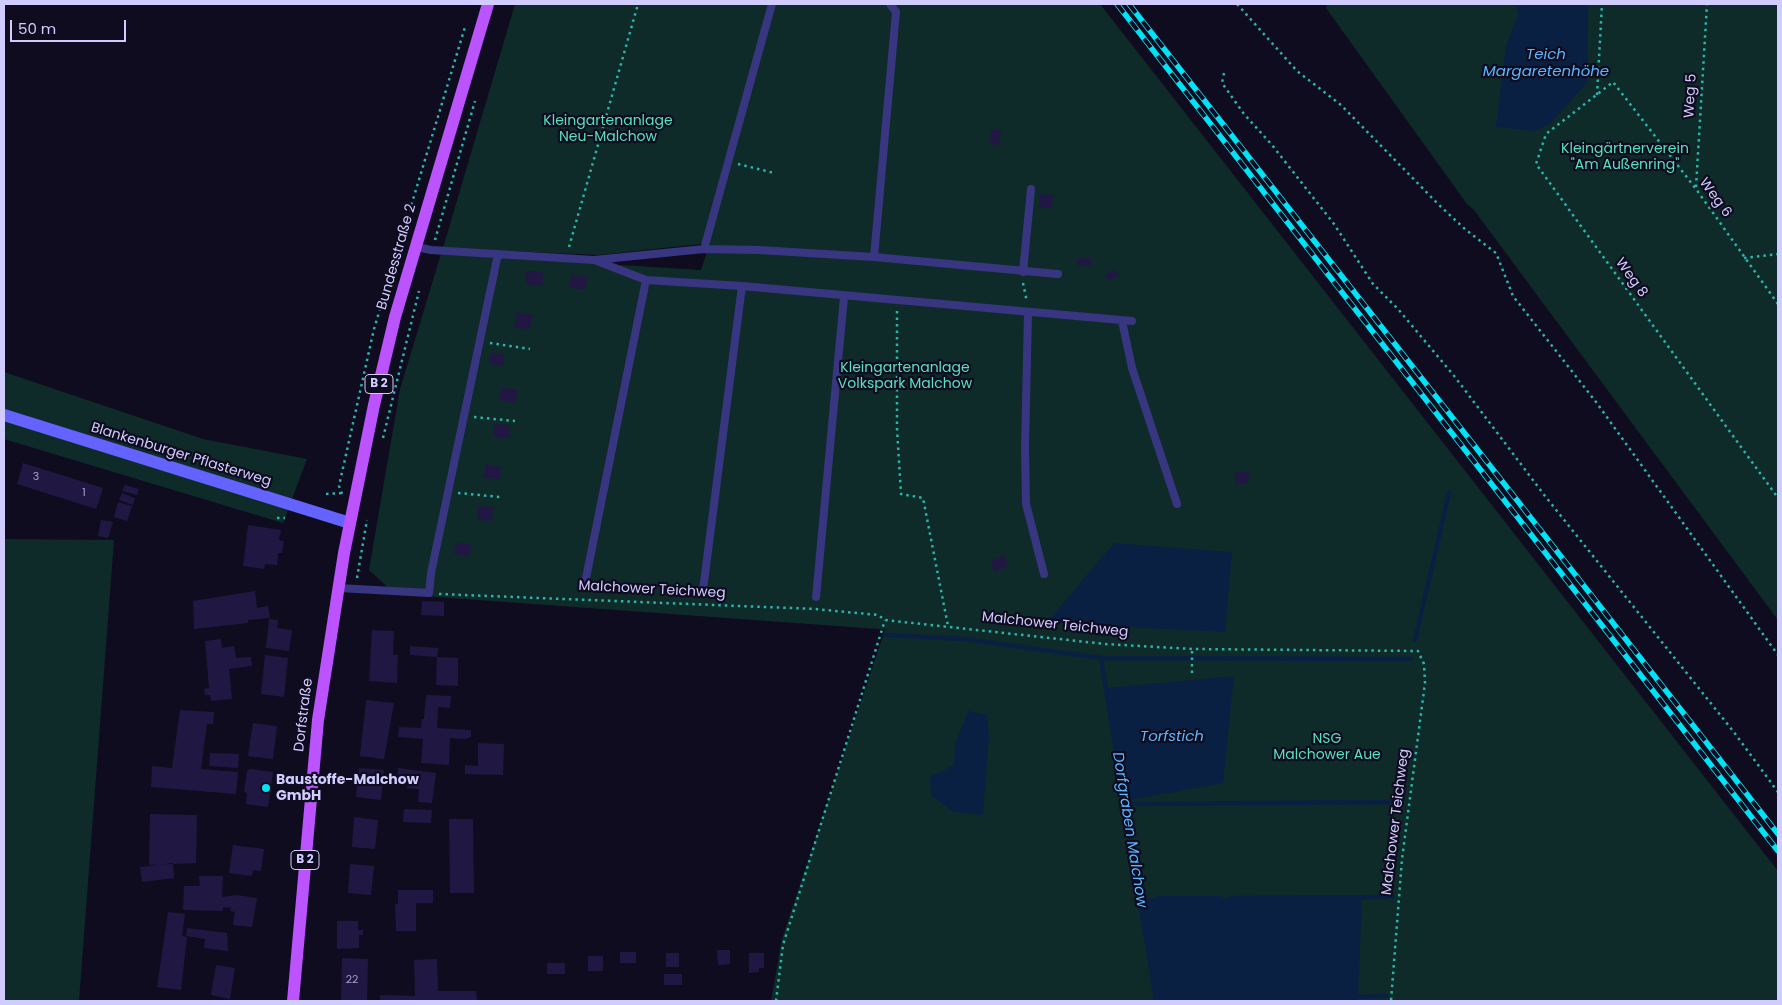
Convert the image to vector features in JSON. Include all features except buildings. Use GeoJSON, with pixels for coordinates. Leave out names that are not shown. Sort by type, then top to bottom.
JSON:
{"type":"FeatureCollection","features":[{"type":"Feature","properties":{"kind":"main road","name":"Bundesstraße 2"},"geometry":{"type":"LineString","coordinates":[[350,523],[374,405],[395,317],[488,4]]}},
{"type":"Feature","properties":{"kind":"main road","name":"Blankenburger Pflasterweg"},"geometry":{"type":"LineString","coordinates":[[4,414],[350,523]]}},
{"type":"Feature","properties":{"kind":"main road","name":"Dorfstraße"},"geometry":{"type":"LineString","coordinates":[[293,1001],[318,720],[350,523]]}},
{"type":"Feature","properties":{"kind":"lane"},"geometry":{"type":"LineString","coordinates":[[704,249],[772,4]]}},
{"type":"Feature","properties":{"kind":"lane"},"geometry":{"type":"LineString","coordinates":[[874,257],[896,12],[890,4]]}},
{"type":"Feature","properties":{"kind":"lane"},"geometry":{"type":"LineString","coordinates":[[1023,272],[1031,189]]}},
{"type":"Feature","properties":{"kind":"lane"},"geometry":{"type":"LineString","coordinates":[[416,247],[431,250],[594,260],[704,249],[759,250],[874,257],[1058,274]]}},
{"type":"Feature","properties":{"kind":"lane"},"geometry":{"type":"LineString","coordinates":[[339,588],[429,593],[431,573],[498,254]]}},
{"type":"Feature","properties":{"kind":"lane"},"geometry":{"type":"LineString","coordinates":[[594,260],[646,280],[742,286],[844,297],[1132,321]]}},
{"type":"Feature","properties":{"kind":"lane"},"geometry":{"type":"LineString","coordinates":[[585,583],[646,280]]}},
{"type":"Feature","properties":{"kind":"lane"},"geometry":{"type":"LineString","coordinates":[[703,590],[742,286]]}},
{"type":"Feature","properties":{"kind":"lane"},"geometry":{"type":"LineString","coordinates":[[816,596],[844,297]]}},
{"type":"Feature","properties":{"kind":"lane"},"geometry":{"type":"LineString","coordinates":[[1028,313],[1025,448],[1026,504],[1044,574]]}},
{"type":"Feature","properties":{"kind":"lane"},"geometry":{"type":"LineString","coordinates":[[1122,321],[1132,368],[1177,504]]}},
{"type":"Feature","properties":{"kind":"path"},"geometry":{"type":"LineString","coordinates":[[568,259],[570,239],[638,4]]}},
{"type":"Feature","properties":{"kind":"path"},"geometry":{"type":"LineString","coordinates":[[1237,4],[1297,71],[1341,106],[1439,205],[1466,230],[1496,253],[1512,296],[1596,402],[1778,655]]}},
{"type":"Feature","properties":{"kind":"path"},"geometry":{"type":"LineString","coordinates":[[1597,95],[1602,4]]}},
{"type":"Feature","properties":{"kind":"path","name":"Weg 5"},"geometry":{"type":"LineString","coordinates":[[1696,188],[1707,4]]}},
{"type":"Feature","properties":{"kind":"path"},"geometry":{"type":"LineString","coordinates":[[1224,73],[1222,83],[1244,114],[1272,145],[1334,224],[1373,284],[1398,309],[1455,377],[1545,496],[1733,731],[1778,792]]}},
{"type":"Feature","properties":{"kind":"path","name":"Weg 8"},"geometry":{"type":"LineString","coordinates":[[1613,82],[1546,134],[1536,164],[1778,498]]}},
{"type":"Feature","properties":{"kind":"path","name":"Weg 6"},"geometry":{"type":"LineString","coordinates":[[1613,82],[1696,188],[1778,304]]}},
{"type":"Feature","properties":{"kind":"path"},"geometry":{"type":"LineString","coordinates":[[727,161],[774,174]]}},
{"type":"Feature","properties":{"kind":"path"},"geometry":{"type":"LineString","coordinates":[[1744,258],[1778,254]]}},
{"type":"Feature","properties":{"kind":"path"},"geometry":{"type":"LineString","coordinates":[[1023,272],[1028,313]]}},
{"type":"Feature","properties":{"kind":"path"},"geometry":{"type":"LineString","coordinates":[[897,301],[897,429],[901,494],[923,498],[948,626]]}},
{"type":"Feature","properties":{"kind":"path"},"geometry":{"type":"LineString","coordinates":[[481,341],[530,349]]}},
{"type":"Feature","properties":{"kind":"path"},"geometry":{"type":"LineString","coordinates":[[465,416],[515,421]]}},
{"type":"Feature","properties":{"kind":"path"},"geometry":{"type":"LineString","coordinates":[[339,486],[349,447]]}},
{"type":"Feature","properties":{"kind":"path"},"geometry":{"type":"LineString","coordinates":[[449,492],[500,497]]}},
{"type":"Feature","properties":{"kind":"path"},"geometry":{"type":"LineString","coordinates":[[355,590],[367,518]]}},
{"type":"Feature","properties":{"kind":"path","name":"Malchower Teichweg"},"geometry":{"type":"LineString","coordinates":[[429,593],[815,609],[878,615],[885,620],[1105,644],[1192,650],[1418,651],[1424,664],[1425,683],[1402,859],[1391,1001]]}},
{"type":"Feature","properties":{"kind":"path"},"geometry":{"type":"LineString","coordinates":[[776,1001],[783,945],[885,620]]}},
{"type":"Feature","properties":{"kind":"path"},"geometry":{"type":"LineString","coordinates":[[1192,650],[1192,673]]}},
{"type":"Feature","properties":{"kind":"green space"},"geometry":{"type":"Polygon","coordinates":[[[515,4],[1100,4],[1778,871],[1778,1001],[771,1001],[782,939],[885,630],[892,630],[395,594],[369,570],[400,389],[441,254],[701,270],[710,243],[599,255],[443,248],[515,4]]]}},
{"type":"Feature","properties":{"kind":"green space","name":"Kleingärtnerverein \"Am Außenring\""},"geometry":{"type":"Polygon","coordinates":[[[1327,4],[1778,4],[1778,620],[1474,210],[1467,204],[1326,8],[1327,4]]]}},
{"type":"Feature","properties":{"kind":"green space"},"geometry":{"type":"Polygon","coordinates":[[[4,372],[203,439],[307,459],[283,523],[4,439],[4,372]]]}},
{"type":"Feature","properties":{"kind":"green space"},"geometry":{"type":"Polygon","coordinates":[[[4,539],[114,540],[79,1001],[4,1001],[4,539]]]}},
{"type":"Feature","properties":{"kind":"water","name":"Teich Margaretenhöhe"},"geometry":{"type":"Polygon","coordinates":[[[1514,4],[1588,4],[1587,83],[1550,124],[1535,131],[1496,127],[1506,45],[1519,13],[1514,4]]]}},
{"type":"Feature","properties":{"kind":"water"},"geometry":{"type":"Polygon","coordinates":[[[1114,543],[1232,552],[1225,632],[1046,623],[1114,543]]]}},
{"type":"Feature","properties":{"kind":"water","name":"Torfstich"},"geometry":{"type":"Polygon","coordinates":[[[1234,676],[1223,783],[1125,801],[1106,688],[1234,676]]]}},
{"type":"Feature","properties":{"kind":"water"},"geometry":{"type":"Polygon","coordinates":[[[968,711],[987,715],[989,737],[983,815],[954,812],[931,796],[930,777],[954,765],[955,744],[968,711]]]}},
{"type":"Feature","properties":{"kind":"water"},"geometry":{"type":"Polygon","coordinates":[[[1362,897],[1358,1001],[1156,1001],[1139,898],[1362,897]]]}},
{"type":"Feature","properties":{"kind":"waterway","name":"Dorfgraben Malchow"},"geometry":{"type":"LineString","coordinates":[[1415,640],[1449,493]]}},
{"type":"Feature","properties":{"kind":"waterway"},"geometry":{"type":"LineString","coordinates":[[885,635],[965,639],[1101,658],[1411,659]]}},
{"type":"Feature","properties":{"kind":"waterway","name":"Dorfgraben Malchow"},"geometry":{"type":"LineString","coordinates":[[1101,658],[1156,1001]]}},
{"type":"Feature","properties":{"kind":"waterway"},"geometry":{"type":"LineString","coordinates":[[1125,804],[1396,802]]}},
{"type":"Feature","properties":{"kind":"waterway"},"geometry":{"type":"LineString","coordinates":[[1231,898],[1392,897]]}},
{"type":"Feature","properties":{"kind":"waterway"},"geometry":{"type":"LineString","coordinates":[[1158,898],[1220,898]]}},
{"type":"Feature","properties":{"kind":"waterway"},"geometry":{"type":"LineString","coordinates":[[1353,997],[1386,996]]}},
{"type":"Feature","properties":{"kind":"railway"},"geometry":{"type":"LineString","coordinates":[[1117,4],[1778,851]]}},
{"type":"Feature","properties":{"kind":"railway"},"geometry":{"type":"LineString","coordinates":[[1129,4],[1778,834]]}},
{"type":"Feature","properties":{"kind":"place","name":"Baustoffe-Malchow GmbH"},"geometry":{"type":"Point","coordinates":[266,788]}},
{"type":"Feature","properties":{"kind":"park label","name":"Kleingartenanlage Neu-Malchow"},"geometry":{"type":"Point","coordinates":[608,130]}},
{"type":"Feature","properties":{"kind":"park label","name":"Kleingartenanlage Volkspark Malchow"},"geometry":{"type":"Point","coordinates":[905,376]}},
{"type":"Feature","properties":{"kind":"park label","name":"NSG Malchower Aue"},"geometry":{"type":"Point","coordinates":[1327,748]}}]}
